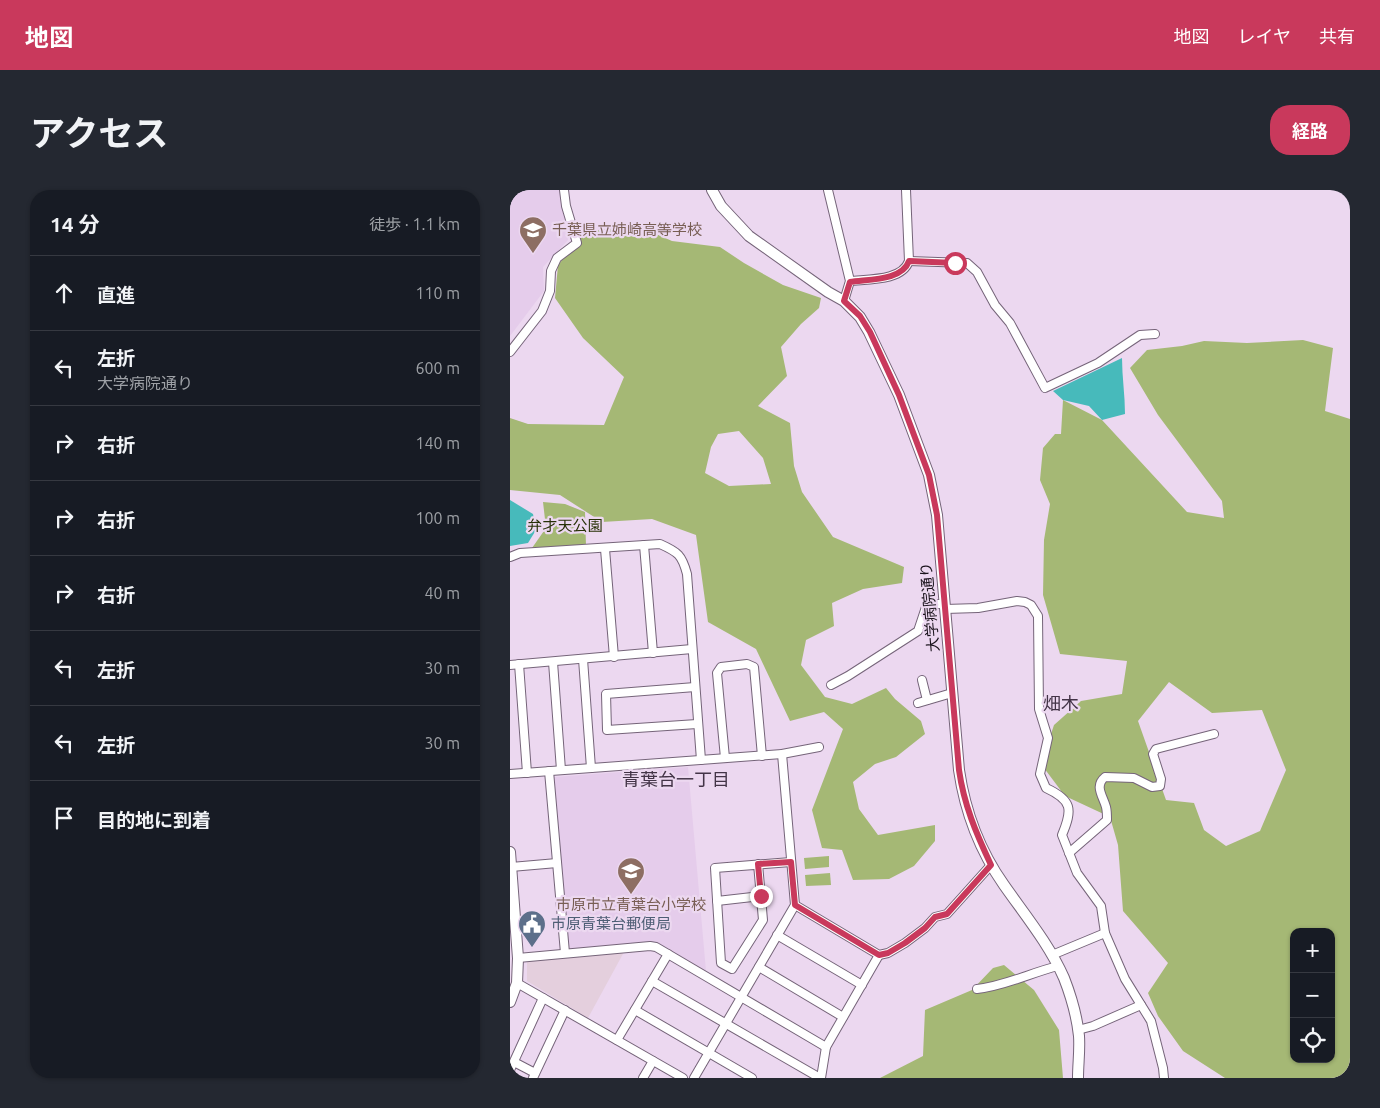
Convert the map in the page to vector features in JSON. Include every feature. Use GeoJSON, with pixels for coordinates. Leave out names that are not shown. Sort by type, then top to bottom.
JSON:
{"type":"FeatureCollection","features":[{"type":"Feature","properties":{"kind":"street"},"geometry":{"type":"LineString","coordinates":[[510,352],[542,311],[550,291],[551,271],[558,258],[577,243],[566,206],[564,190]]}},
{"type":"Feature","properties":{"kind":"street","name":"大学病院通り"},"geometry":{"type":"LineString","coordinates":[[712,190],[721,206],[749,236],[828,292],[844,301],[860,316],[870,332],[899,395],[929,475],[937,515],[962,792],[975,831],[991,865],[1052,955],[1070,995],[1079,1038],[1078,1078]]}},
{"type":"Feature","properties":{"kind":"street"},"geometry":{"type":"LineString","coordinates":[[828,190],[850,282],[844,301]]}},
{"type":"Feature","properties":{"kind":"street"},"geometry":{"type":"LineString","coordinates":[[850,282],[891,276],[900,273],[907,267],[909,261],[906,190]]}},
{"type":"Feature","properties":{"kind":"street"},"geometry":{"type":"LineString","coordinates":[[909,261],[967,263],[977,272],[995,305],[1010,323],[1044,388],[1098,363],[1140,335],[1155,334]]}},
{"type":"Feature","properties":{"kind":"street"},"geometry":{"type":"LineString","coordinates":[[510,557],[520,553],[660,544],[675,551],[683,560],[687,574],[701,760]]}},
{"type":"Feature","properties":{"kind":"street"},"geometry":{"type":"LineString","coordinates":[[644,545],[653,653]]}},
{"type":"Feature","properties":{"kind":"street"},"geometry":{"type":"LineString","coordinates":[[605,549],[614,657]]}},
{"type":"Feature","properties":{"kind":"street"},"geometry":{"type":"LineString","coordinates":[[831,685],[918,631],[927,604],[945,607],[978,608],[1017,601],[1027,602],[1034,608],[1038,616],[1039,709],[1048,738],[1040,774],[1046,788],[1062,796],[1068,804],[1067,823],[1062,835],[1077,873],[1101,906],[1105,933],[1125,979],[1151,1021],[1164,1078]]}},
{"type":"Feature","properties":{"kind":"street"},"geometry":{"type":"LineString","coordinates":[[510,665],[692,649]]}},
{"type":"Feature","properties":{"kind":"street"},"geometry":{"type":"LineString","coordinates":[[583,659],[591,768]]}},
{"type":"Feature","properties":{"kind":"street"},"geometry":{"type":"LineString","coordinates":[[553,662],[561,770]]}},
{"type":"Feature","properties":{"kind":"street"},"geometry":{"type":"LineString","coordinates":[[519,664],[527,772]]}},
{"type":"Feature","properties":{"kind":"street"},"geometry":{"type":"LineString","coordinates":[[726,758],[718,673],[721,666],[747,664],[754,668],[762,756]]}},
{"type":"Feature","properties":{"kind":"street"},"geometry":{"type":"LineString","coordinates":[[922,680],[928,700]]}},
{"type":"Feature","properties":{"kind":"street"},"geometry":{"type":"LineString","coordinates":[[695,687],[606,694],[607,730],[698,724]]}},
{"type":"Feature","properties":{"kind":"street"},"geometry":{"type":"LineString","coordinates":[[918,703],[952,693]]}},
{"type":"Feature","properties":{"kind":"street"},"geometry":{"type":"LineString","coordinates":[[1069,853],[1107,820],[1106,808],[1099,789],[1101,781],[1106,777],[1134,778],[1152,787],[1160,786],[1161,779],[1153,754],[1156,749],[1214,734]]}},
{"type":"Feature","properties":{"kind":"street"},"geometry":{"type":"LineString","coordinates":[[510,774],[762,756],[819,747]]}},
{"type":"Feature","properties":{"kind":"street"},"geometry":{"type":"LineString","coordinates":[[694,1078],[795,905],[782,754]]}},
{"type":"Feature","properties":{"kind":"street"},"geometry":{"type":"LineString","coordinates":[[549,771],[564,953]]}},
{"type":"Feature","properties":{"kind":"street"},"geometry":{"type":"LineString","coordinates":[[510,852],[512,909],[518,958],[517,983],[510,1001]]}},
{"type":"Feature","properties":{"kind":"street"},"geometry":{"type":"LineString","coordinates":[[758,864],[763,920],[732,969],[721,963],[714,868],[758,864],[791,862]]}},
{"type":"Feature","properties":{"kind":"street"},"geometry":{"type":"LineString","coordinates":[[511,867],[557,863]]}},
{"type":"Feature","properties":{"kind":"street"},"geometry":{"type":"LineString","coordinates":[[795,905],[879,955],[888,953],[905,943],[925,928],[935,917],[947,914],[991,865]]}},
{"type":"Feature","properties":{"kind":"street"},"geometry":{"type":"LineString","coordinates":[[717,901],[761,896]]}},
{"type":"Feature","properties":{"kind":"street"},"geometry":{"type":"LineString","coordinates":[[1052,955],[1105,933]]}},
{"type":"Feature","properties":{"kind":"street"},"geometry":{"type":"LineString","coordinates":[[777,935],[862,985]]}},
{"type":"Feature","properties":{"kind":"street"},"geometry":{"type":"LineString","coordinates":[[518,958],[656,947],[826,1047]]}},
{"type":"Feature","properties":{"kind":"street"},"geometry":{"type":"LineString","coordinates":[[617,1040],[668,954]]}},
{"type":"Feature","properties":{"kind":"street"},"geometry":{"type":"LineString","coordinates":[[652,981],[820,1078],[826,1047],[879,955]]}},
{"type":"Feature","properties":{"kind":"street"},"geometry":{"type":"LineString","coordinates":[[977,989],[1002,985],[1040,970],[1058,966]]}},
{"type":"Feature","properties":{"kind":"street"},"geometry":{"type":"LineString","coordinates":[[759,967],[843,1017]]}},
{"type":"Feature","properties":{"kind":"street"},"geometry":{"type":"LineString","coordinates":[[517,983],[683,1078]]}},
{"type":"Feature","properties":{"kind":"street"},"geometry":{"type":"LineString","coordinates":[[510,1070],[543,998]]}},
{"type":"Feature","properties":{"kind":"street"},"geometry":{"type":"LineString","coordinates":[[1078,1030],[1093,1026],[1142,1005]]}},
{"type":"Feature","properties":{"kind":"street"},"geometry":{"type":"LineString","coordinates":[[514,1062],[534,1076],[565,1010]]}},
{"type":"Feature","properties":{"kind":"street"},"geometry":{"type":"LineString","coordinates":[[635,1010],[752,1078]]}},
{"type":"Feature","properties":{"kind":"street"},"geometry":{"type":"LineString","coordinates":[[643,1078],[653,1061]]}},
{"type":"Feature","properties":{"kind":"shaded area","name":"千葉県立姉崎高等学校"},"geometry":{"type":"Polygon","coordinates":[[[510,190],[560,190],[568,240],[543,267],[544,291],[510,336],[510,190]]]}},
{"type":"Feature","properties":{"kind":"shaded area"},"geometry":{"type":"Polygon","coordinates":[[[1122,358],[1125,414],[1102,420],[1089,406],[1063,400],[1053,391],[1122,358]]]}},
{"type":"Feature","properties":{"kind":"shaded area"},"geometry":{"type":"Polygon","coordinates":[[[510,500],[533,514],[536,530],[528,543],[510,546],[510,500]]]}},
{"type":"Feature","properties":{"kind":"shaded area","name":"市原市立青葉台小学校"},"geometry":{"type":"Polygon","coordinates":[[[688,767],[706,971],[656,942],[569,949],[566,947],[553,778],[688,767]]]}},
{"type":"Feature","properties":{"kind":"shaded area"},"geometry":{"type":"Polygon","coordinates":[[[624,952],[588,1018],[527,981],[527,960],[624,952]]]}},
{"type":"Feature","properties":{"kind":"green space"},"geometry":{"type":"Polygon","coordinates":[[[631,223],[672,241],[720,247],[783,285],[821,298],[819,308],[801,324],[781,347],[787,376],[758,406],[790,423],[794,466],[802,492],[833,537],[904,567],[902,583],[863,589],[832,603],[834,626],[806,640],[801,665],[825,697],[852,704],[886,688],[895,699],[921,721],[925,734],[896,757],[875,764],[853,782],[859,809],[878,835],[935,825],[935,841],[914,866],[889,879],[853,880],[842,850],[822,848],[812,810],[843,729],[824,712],[790,721],[756,649],[708,622],[696,535],[652,519],[602,522],[560,495],[510,490],[510,418],[528,424],[604,425],[624,377],[583,338],[555,298],[558,265],[584,233],[631,223]],[[739,431],[718,434],[711,447],[705,473],[729,486],[771,484],[763,458],[739,431]]]}},
{"type":"Feature","properties":{"kind":"green space"},"geometry":{"type":"Polygon","coordinates":[[[1303,340],[1333,348],[1325,411],[1350,419],[1350,1078],[1225,1078],[1183,1051],[1158,1016],[1148,993],[1168,963],[1123,911],[1118,845],[1110,817],[1065,796],[1041,764],[1054,725],[1081,701],[1122,694],[1127,661],[1060,654],[1043,595],[1044,540],[1050,504],[1040,480],[1043,448],[1055,434],[1061,434],[1063,400],[1102,420],[1187,512],[1224,518],[1222,501],[1158,415],[1130,368],[1147,350],[1182,346],[1204,341],[1247,343],[1303,340]],[[1169,682],[1138,721],[1166,800],[1194,803],[1204,830],[1226,846],[1260,831],[1286,770],[1262,710],[1212,713],[1169,682]]]}},
{"type":"Feature","properties":{"kind":"green space","name":"弁才天公園"},"geometry":{"type":"Polygon","coordinates":[[[543,502],[565,504],[585,512],[586,546],[532,548],[546,528],[543,502]]]}},
{"type":"Feature","properties":{"kind":"green space"},"geometry":{"type":"Polygon","coordinates":[[[829,856],[829,867],[805,869],[804,858],[829,856]]]}},
{"type":"Feature","properties":{"kind":"green space"},"geometry":{"type":"Polygon","coordinates":[[[830,873],[831,885],[806,886],[805,875],[830,873]]]}},
{"type":"Feature","properties":{"kind":"green space"},"geometry":{"type":"Polygon","coordinates":[[[1004,965],[1034,990],[1059,1030],[1063,1078],[880,1078],[923,1056],[925,1010],[972,990],[993,968],[1004,965]]]}},
{"type":"Feature","properties":{"kind":"place","name":"千葉県立姉崎高等学校"},"geometry":{"type":"Point","coordinates":[533,254]}},
{"type":"Feature","properties":{"kind":"place","name":"市原市立青葉台小学校"},"geometry":{"type":"Point","coordinates":[631,895]}},
{"type":"Feature","properties":{"kind":"place","name":"市原青葉台郵便局"},"geometry":{"type":"Point","coordinates":[532,948]}},
{"type":"Feature","properties":{"kind":"district","name":"畑木"},"geometry":{"type":"Point","coordinates":[1061,704]}},
{"type":"Feature","properties":{"kind":"district","name":"青葉台一丁目"},"geometry":{"type":"Point","coordinates":[676,780]}},
{"type":"Feature","properties":{"kind":"route"},"geometry":{"type":"LineString","coordinates":[[761,896],[758,864],[791,862],[795,905],[879,955],[888,953],[905,943],[925,928],[935,917],[947,914],[991,865],[975,831],[962,792],[937,515],[929,475],[899,395],[870,332],[860,316],[844,301],[850,282],[900,273],[907,267],[909,261],[955,263]]}}]}
